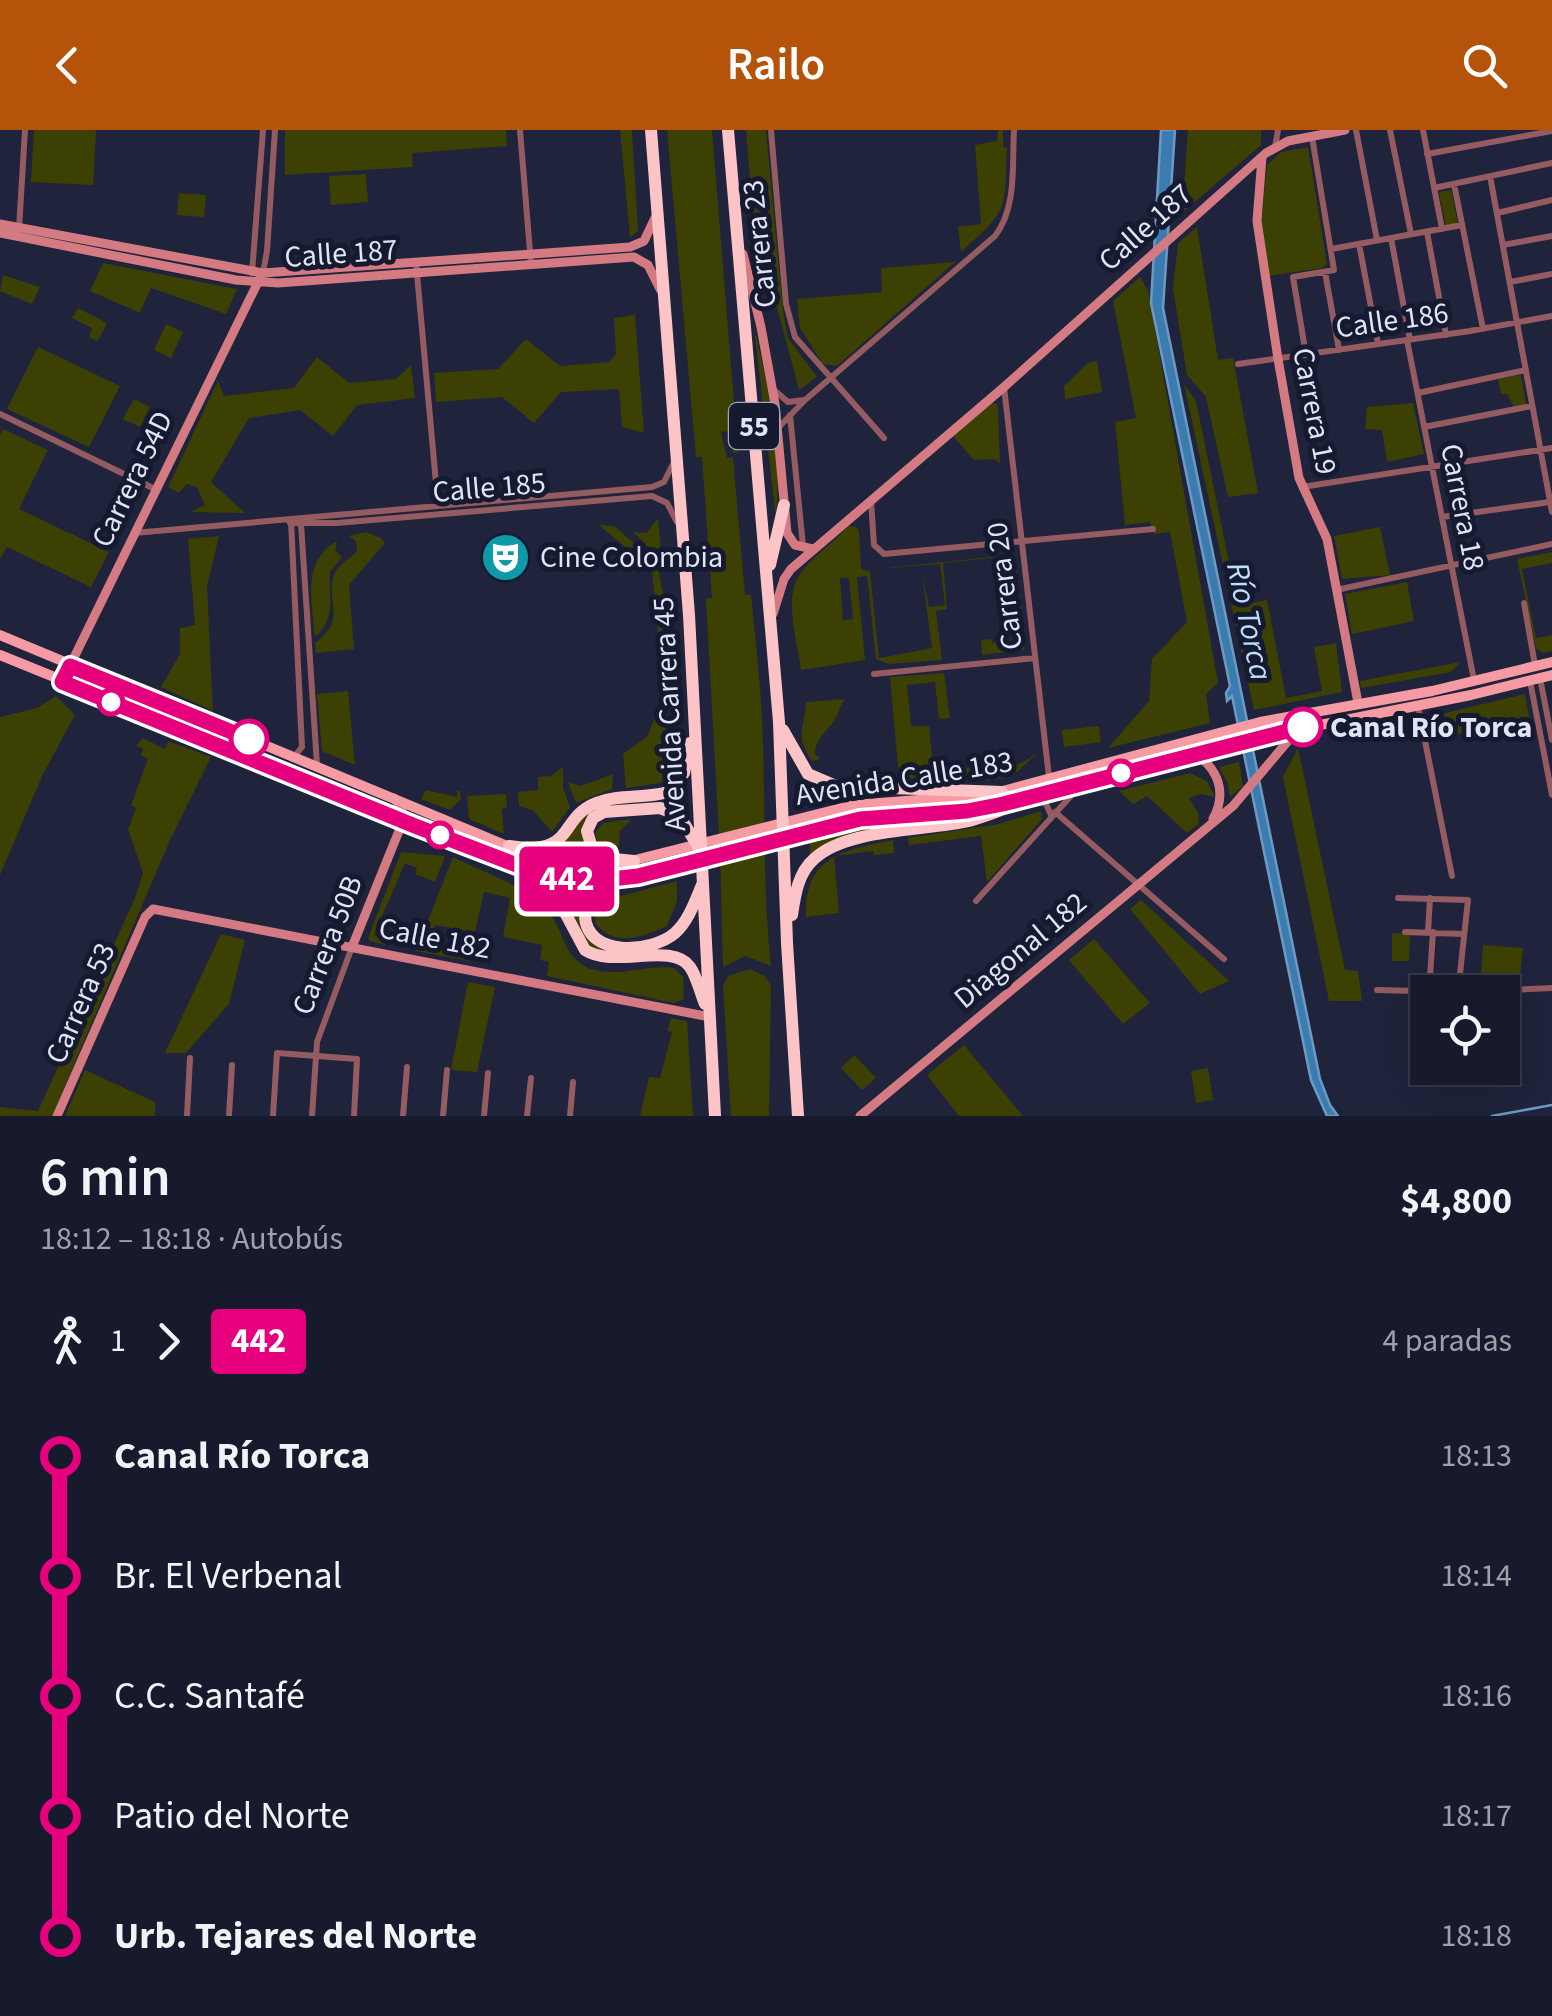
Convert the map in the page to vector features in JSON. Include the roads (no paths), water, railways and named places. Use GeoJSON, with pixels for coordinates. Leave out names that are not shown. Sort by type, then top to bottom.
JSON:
{"type":"FeatureCollection","features":[{"type":"Feature","properties":{"kind":"highway","name":"Avenida Carrera 45"},"geometry":{"type":"LineString","coordinates":[[651,130],[694,706],[715,1116]]}},
{"type":"Feature","properties":{"kind":"highway","name":"55"},"geometry":{"type":"LineString","coordinates":[[728,130],[780,722],[787,943],[798,1116]]}},
{"type":"Feature","properties":{"kind":"highway"},"geometry":{"type":"LineString","coordinates":[[767,578],[784,505]]}},
{"type":"Feature","properties":{"kind":"highway"},"geometry":{"type":"LineString","coordinates":[[510,846],[528,848],[563,838],[580,814],[597,802],[656,795],[674,787],[686,767],[694,706]]}},
{"type":"Feature","properties":{"kind":"highway"},"geometry":{"type":"LineString","coordinates":[[780,722],[808,774],[836,786],[1002,792]]}},
{"type":"Feature","properties":{"kind":"highway"},"geometry":{"type":"LineString","coordinates":[[787,943],[799,883],[809,864],[822,852],[876,834],[970,820],[1034,797]]}},
{"type":"Feature","properties":{"kind":"highway"},"geometry":{"type":"LineString","coordinates":[[634,861],[604,858],[593,851],[587,831],[594,818],[609,810],[670,810],[682,818],[702,854]]}},
{"type":"Feature","properties":{"kind":"highway"},"geometry":{"type":"LineString","coordinates":[[522,867],[555,894],[580,945],[590,954],[610,958],[664,955],[686,962],[710,1017]]}},
{"type":"Feature","properties":{"kind":"highway"},"geometry":{"type":"LineString","coordinates":[[638,876],[600,890],[589,900],[586,925],[602,944],[640,946],[670,937],[687,918],[703,882]]}},
{"type":"Feature","properties":{"kind":"main road","name":"Avenida Calle 183"},"geometry":{"type":"LineString","coordinates":[[0,636],[510,846],[570,867],[598,868],[830,810],[874,802],[953,799],[1002,792],[1260,722],[1474,682],[1540,675]]}},
{"type":"Feature","properties":{"kind":"main road","name":"Avenida Calle 183"},"geometry":{"type":"LineString","coordinates":[[0,654],[403,821],[522,867],[580,880],[638,876],[810,830],[879,816],[967,811],[1034,797],[1233,743],[1540,675],[1552,662]]}},
{"type":"Feature","properties":{"kind":"street"},"geometry":{"type":"LineString","coordinates":[[19,233],[25,130]]}},
{"type":"Feature","properties":{"kind":"street","name":"Carrera 54D"},"geometry":{"type":"LineString","coordinates":[[256,278],[263,130]]}},
{"type":"Feature","properties":{"kind":"street","name":"Carrera 54D"},"geometry":{"type":"LineString","coordinates":[[62,682],[268,252],[275,130]]}},
{"type":"Feature","properties":{"kind":"street"},"geometry":{"type":"LineString","coordinates":[[520,130],[531,260]]}},
{"type":"Feature","properties":{"kind":"street","name":"Carrera 23"},"geometry":{"type":"LineString","coordinates":[[771,130],[790,325],[802,349],[884,438]]}},
{"type":"Feature","properties":{"kind":"street"},"geometry":{"type":"LineString","coordinates":[[778,428],[1003,226],[1009,207],[1014,130]]}},
{"type":"Feature","properties":{"kind":"street"},"geometry":{"type":"LineString","coordinates":[[1275,147],[1278,130]]}},
{"type":"Feature","properties":{"kind":"street"},"geometry":{"type":"LineString","coordinates":[[1356,130],[1377,240]]}},
{"type":"Feature","properties":{"kind":"street"},"geometry":{"type":"LineString","coordinates":[[1390,130],[1411,234]]}},
{"type":"Feature","properties":{"kind":"street"},"geometry":{"type":"LineString","coordinates":[[1423,130],[1442,229]]}},
{"type":"Feature","properties":{"kind":"street","name":"Calle 187"},"geometry":{"type":"LineString","coordinates":[[771,622],[787,574],[808,548],[852,516],[1004,388],[1262,157],[1275,147],[1337,131]]}},
{"type":"Feature","properties":{"kind":"street"},"geometry":{"type":"LineString","coordinates":[[1428,154],[1552,131]]}},
{"type":"Feature","properties":{"kind":"street"},"geometry":{"type":"LineString","coordinates":[[1312,137],[1331,249],[1339,350]]}},
{"type":"Feature","properties":{"kind":"street","name":"Carrera 19"},"geometry":{"type":"LineString","coordinates":[[1262,157],[1258,228],[1278,358],[1302,487],[1325,533],[1358,703]]}},
{"type":"Feature","properties":{"kind":"street"},"geometry":{"type":"LineString","coordinates":[[1434,188],[1552,164]]}},
{"type":"Feature","properties":{"kind":"street"},"geometry":{"type":"LineString","coordinates":[[1246,171],[1256,172],[1261,182]]}},
{"type":"Feature","properties":{"kind":"street"},"geometry":{"type":"LineString","coordinates":[[1490,176],[1552,512]]}},
{"type":"Feature","properties":{"kind":"street"},"geometry":{"type":"LineString","coordinates":[[1454,184],[1483,330]]}},
{"type":"Feature","properties":{"kind":"street"},"geometry":{"type":"LineString","coordinates":[[1497,213],[1552,200]]}},
{"type":"Feature","properties":{"kind":"street","name":"Calle 187"},"geometry":{"type":"LineString","coordinates":[[531,260],[635,246],[644,241],[658,211]]}},
{"type":"Feature","properties":{"kind":"street","name":"Calle 187"},"geometry":{"type":"LineString","coordinates":[[0,224],[19,233]]}},
{"type":"Feature","properties":{"kind":"street"},"geometry":{"type":"LineString","coordinates":[[1331,249],[1462,225]]}},
{"type":"Feature","properties":{"kind":"street"},"geometry":{"type":"LineString","coordinates":[[737,230],[762,327],[778,428],[788,538],[794,545],[808,548],[790,416]]}},
{"type":"Feature","properties":{"kind":"street"},"geometry":{"type":"LineString","coordinates":[[1427,232],[1446,335]]}},
{"type":"Feature","properties":{"kind":"street","name":"Calle 187"},"geometry":{"type":"LineString","coordinates":[[0,234],[19,233],[256,278],[634,257],[653,272],[664,301]]}},
{"type":"Feature","properties":{"kind":"street"},"geometry":{"type":"LineString","coordinates":[[1504,246],[1552,236]]}},
{"type":"Feature","properties":{"kind":"street","name":"Carrera 18"},"geometry":{"type":"LineString","coordinates":[[1391,238],[1474,682]]}},
{"type":"Feature","properties":{"kind":"street"},"geometry":{"type":"LineString","coordinates":[[1359,244],[1378,344]]}},
{"type":"Feature","properties":{"kind":"street"},"geometry":{"type":"LineString","coordinates":[[416,268],[438,505]]}},
{"type":"Feature","properties":{"kind":"street"},"geometry":{"type":"LineString","coordinates":[[1306,354],[1293,277],[1330,271]]}},
{"type":"Feature","properties":{"kind":"street"},"geometry":{"type":"LineString","coordinates":[[1510,282],[1552,274]]}},
{"type":"Feature","properties":{"kind":"street","name":"Calle 186"},"geometry":{"type":"LineString","coordinates":[[1238,364],[1483,330],[1552,316]]}},
{"type":"Feature","properties":{"kind":"street"},"geometry":{"type":"LineString","coordinates":[[1418,393],[1526,370]]}},
{"type":"Feature","properties":{"kind":"street","name":"Carrera 20"},"geometry":{"type":"LineString","coordinates":[[1004,388],[1049,778]]}},
{"type":"Feature","properties":{"kind":"street"},"geometry":{"type":"LineString","coordinates":[[772,389],[788,402],[806,400]]}},
{"type":"Feature","properties":{"kind":"street"},"geometry":{"type":"LineString","coordinates":[[1424,427],[1532,406]]}},
{"type":"Feature","properties":{"kind":"street"},"geometry":{"type":"LineString","coordinates":[[0,414],[155,489]]}},
{"type":"Feature","properties":{"kind":"street"},"geometry":{"type":"LineString","coordinates":[[1302,487],[1552,448]]}},
{"type":"Feature","properties":{"kind":"street","name":"Calle 185"},"geometry":{"type":"LineString","coordinates":[[134,533],[652,487],[664,482],[677,456]]}},
{"type":"Feature","properties":{"kind":"street","name":"Calle 185"},"geometry":{"type":"LineString","coordinates":[[301,521],[656,496],[667,502],[683,538]]}},
{"type":"Feature","properties":{"kind":"street"},"geometry":{"type":"LineString","coordinates":[[871,500],[875,547],[884,554],[1153,529]]}},
{"type":"Feature","properties":{"kind":"street"},"geometry":{"type":"LineString","coordinates":[[1442,516],[1551,502]]}},
{"type":"Feature","properties":{"kind":"street"},"geometry":{"type":"LineString","coordinates":[[852,516],[868,521],[873,533]]}},
{"type":"Feature","properties":{"kind":"street"},"geometry":{"type":"LineString","coordinates":[[301,521],[317,767]]}},
{"type":"Feature","properties":{"kind":"street"},"geometry":{"type":"LineString","coordinates":[[291,522],[302,747],[294,757]]}},
{"type":"Feature","properties":{"kind":"street"},"geometry":{"type":"LineString","coordinates":[[1336,590],[1552,544]]}},
{"type":"Feature","properties":{"kind":"street"},"geometry":{"type":"LineString","coordinates":[[294,573],[304,574]]}},
{"type":"Feature","properties":{"kind":"street"},"geometry":{"type":"LineString","coordinates":[[1524,602],[1552,740]]}},
{"type":"Feature","properties":{"kind":"street"},"geometry":{"type":"LineString","coordinates":[[874,674],[1035,658]]}},
{"type":"Feature","properties":{"kind":"street"},"geometry":{"type":"LineString","coordinates":[[1540,675],[1552,795]]}},
{"type":"Feature","properties":{"kind":"street"},"geometry":{"type":"LineString","coordinates":[[1418,705],[1452,876]]}},
{"type":"Feature","properties":{"kind":"street","name":"Diagonal 182"},"geometry":{"type":"LineString","coordinates":[[860,1116],[1245,794],[1300,728]]}},
{"type":"Feature","properties":{"kind":"street"},"geometry":{"type":"LineString","coordinates":[[1194,753],[1209,764],[1220,785],[1219,808],[1212,822]]}},
{"type":"Feature","properties":{"kind":"street"},"geometry":{"type":"LineString","coordinates":[[976,901],[1082,784]]}},
{"type":"Feature","properties":{"kind":"street"},"geometry":{"type":"LineString","coordinates":[[1034,797],[1224,958]]}},
{"type":"Feature","properties":{"kind":"street"},"geometry":{"type":"LineString","coordinates":[[394,798],[402,810],[403,821]]}},
{"type":"Feature","properties":{"kind":"street","name":"Carrera 50B"},"geometry":{"type":"LineString","coordinates":[[312,1116],[317,1042],[403,821]]}},
{"type":"Feature","properties":{"kind":"street"},"geometry":{"type":"LineString","coordinates":[[1398,898],[1462,898],[1468,904],[1460,975]]}},
{"type":"Feature","properties":{"kind":"street"},"geometry":{"type":"LineString","coordinates":[[1430,898],[1430,975]]}},
{"type":"Feature","properties":{"kind":"street","name":"Calle 182"},"geometry":{"type":"LineString","coordinates":[[150,910],[188,914],[710,1017]]}},
{"type":"Feature","properties":{"kind":"street","name":"Carrera 53"},"geometry":{"type":"LineString","coordinates":[[57,1116],[150,910]]}},
{"type":"Feature","properties":{"kind":"street"},"geometry":{"type":"LineString","coordinates":[[1406,932],[1464,934]]}},
{"type":"Feature","properties":{"kind":"street"},"geometry":{"type":"LineString","coordinates":[[1520,989],[1552,988]]}},
{"type":"Feature","properties":{"kind":"street"},"geometry":{"type":"LineString","coordinates":[[1376,990],[1410,991]]}},
{"type":"Feature","properties":{"kind":"street"},"geometry":{"type":"LineString","coordinates":[[273,1116],[277,1053],[357,1059],[354,1116]]}},
{"type":"Feature","properties":{"kind":"street"},"geometry":{"type":"LineString","coordinates":[[187,1116],[190,1058]]}},
{"type":"Feature","properties":{"kind":"street"},"geometry":{"type":"LineString","coordinates":[[229,1116],[232,1065]]}},
{"type":"Feature","properties":{"kind":"street"},"geometry":{"type":"LineString","coordinates":[[403,1116],[407,1068]]}},
{"type":"Feature","properties":{"kind":"street"},"geometry":{"type":"LineString","coordinates":[[443,1116],[446,1070]]}},
{"type":"Feature","properties":{"kind":"street"},"geometry":{"type":"LineString","coordinates":[[484,1116],[488,1073]]}},
{"type":"Feature","properties":{"kind":"street"},"geometry":{"type":"LineString","coordinates":[[527,1116],[531,1078]]}},
{"type":"Feature","properties":{"kind":"street"},"geometry":{"type":"LineString","coordinates":[[570,1116],[573,1082]]}},
{"type":"Feature","properties":{"kind":"water"},"geometry":{"type":"Polygon","coordinates":[[[1161,130],[1175,130],[1163,308],[1320,1079],[1338,1116],[1327,1116],[1311,1080],[1232,696],[1227,701],[1230,686],[1151,303],[1161,130]]]}},
{"type":"Feature","properties":{"kind":"waterway"},"geometry":{"type":"LineString","coordinates":[[1492,1116],[1552,1105]]}},
{"type":"Feature","properties":{"kind":"place","name":"Cine Colombia"},"geometry":{"type":"Point","coordinates":[505,557]}},
{"type":"Feature","properties":{"kind":"place","name":"Canal Río Torca"},"geometry":{"type":"Point","coordinates":[1303,727]}},
{"type":"Feature","properties":{"kind":"water label","name":"Río Torca"},"geometry":{"type":"Point","coordinates":[1250,621]}}]}
